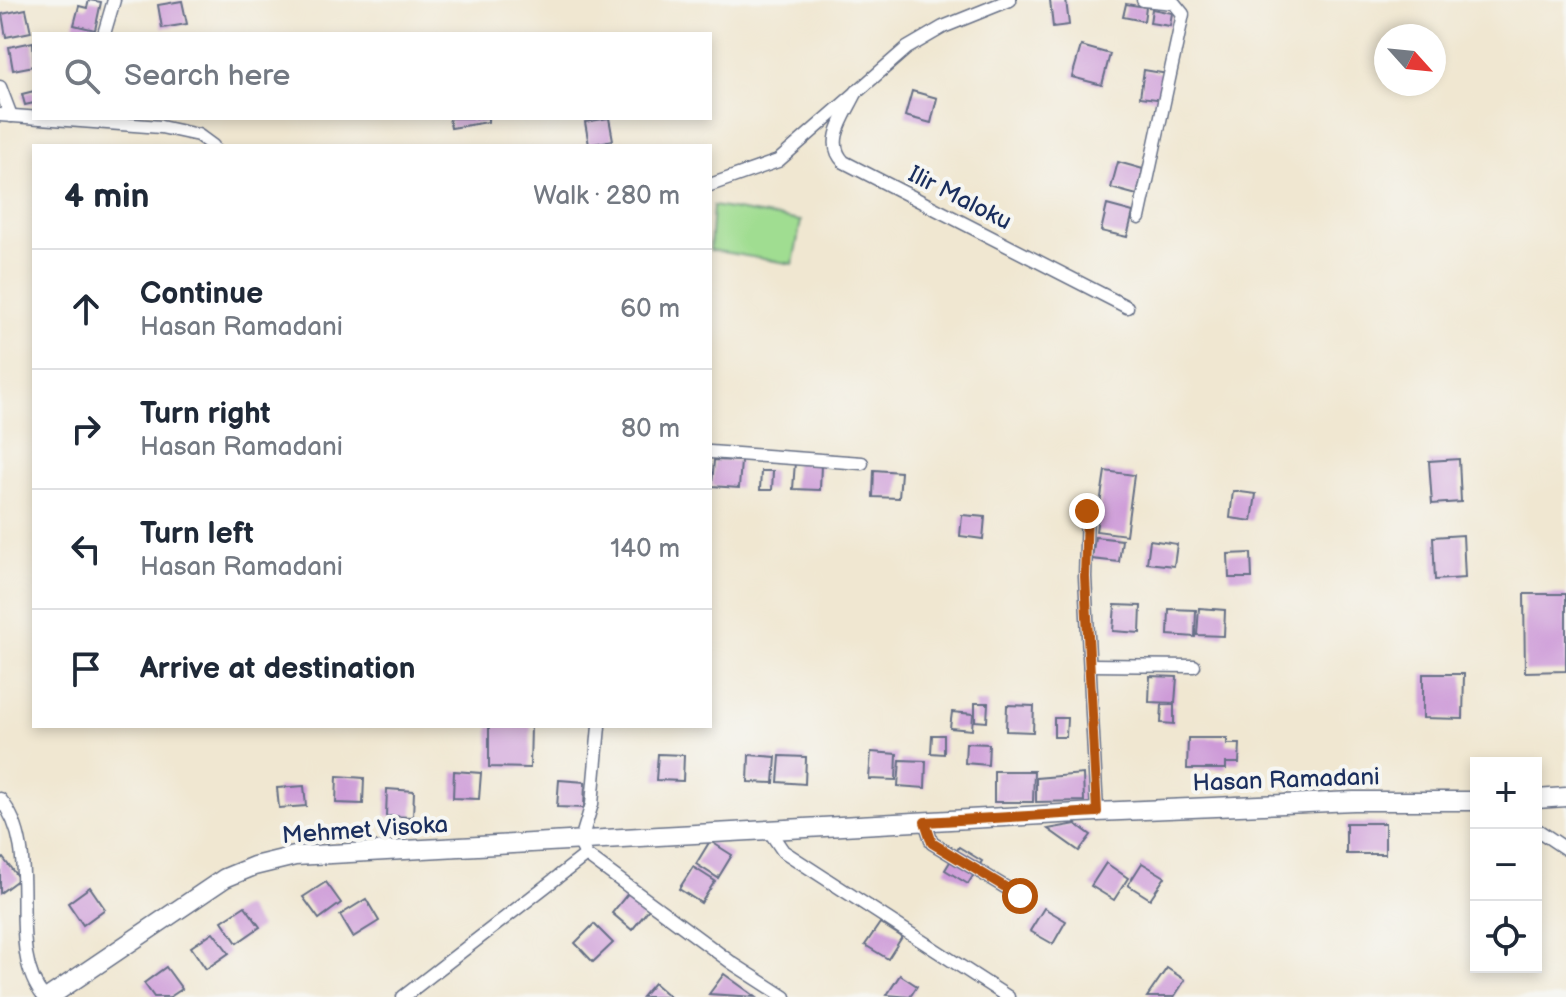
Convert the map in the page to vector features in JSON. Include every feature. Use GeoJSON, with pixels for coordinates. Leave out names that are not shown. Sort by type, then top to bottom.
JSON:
{"type":"FeatureCollection","features":[{"type":"Feature","properties":{"kind":"main road"},"geometry":{"type":"LineString","coordinates":[[1542,799],[1566,797]]}},
{"type":"Feature","properties":{"kind":"main road","name":"Hasan Ramadani"},"geometry":{"type":"LineString","coordinates":[[583,849],[770,832],[1097,812],[1354,801],[1470,801]]}},
{"type":"Feature","properties":{"kind":"main road","name":"Mehmet Visoka"},"geometry":{"type":"LineString","coordinates":[[46,997],[198,894],[225,878],[264,863],[337,852],[583,849]]}},
{"type":"Feature","properties":{"kind":"street"},"geometry":{"type":"LineString","coordinates":[[105,32],[114,0]]}},
{"type":"Feature","properties":{"kind":"street","name":"Ilir Maloku"},"geometry":{"type":"LineString","coordinates":[[712,184],[778,161],[857,91],[925,37],[1010,0]]}},
{"type":"Feature","properties":{"kind":"street"},"geometry":{"type":"LineString","coordinates":[[1139,218],[1183,14],[1174,3],[1143,0]]}},
{"type":"Feature","properties":{"kind":"street"},"geometry":{"type":"LineString","coordinates":[[0,87],[5,116],[32,119]]}},
{"type":"Feature","properties":{"kind":"street","name":"Ilir Maloku"},"geometry":{"type":"LineString","coordinates":[[857,91],[834,141],[836,153],[844,162],[1127,307]]}},
{"type":"Feature","properties":{"kind":"street"},"geometry":{"type":"LineString","coordinates":[[48,120],[101,125],[129,121],[198,135],[210,144]]}},
{"type":"Feature","properties":{"kind":"street"},"geometry":{"type":"LineString","coordinates":[[712,452],[862,463]]}},
{"type":"Feature","properties":{"kind":"street"},"geometry":{"type":"LineString","coordinates":[[1087,511],[1085,577],[1097,812]]}},
{"type":"Feature","properties":{"kind":"street"},"geometry":{"type":"LineString","coordinates":[[1090,665],[1194,666]]}},
{"type":"Feature","properties":{"kind":"street"},"geometry":{"type":"LineString","coordinates":[[403,997],[583,849],[592,804],[599,728]]}},
{"type":"Feature","properties":{"kind":"street","name":"Mehmet Visoka"},"geometry":{"type":"LineString","coordinates":[[0,799],[9,810],[24,871],[28,963],[34,982],[46,997]]}},
{"type":"Feature","properties":{"kind":"street"},"geometry":{"type":"LineString","coordinates":[[925,822],[932,843],[1020,896]]}},
{"type":"Feature","properties":{"kind":"street"},"geometry":{"type":"LineString","coordinates":[[770,832],[783,851],[1008,997]]}},
{"type":"Feature","properties":{"kind":"street"},"geometry":{"type":"LineString","coordinates":[[1542,833],[1566,849]]}},
{"type":"Feature","properties":{"kind":"street"},"geometry":{"type":"LineString","coordinates":[[583,849],[732,963],[785,997]]}},
{"type":"Feature","properties":{"kind":"green space"},"geometry":{"type":"Polygon","coordinates":[[[713,206],[801,221],[793,264],[712,250],[713,206]]]}},
{"type":"Feature","properties":{"kind":"building"},"geometry":{"type":"Polygon","coordinates":[[[89,0],[101,2],[95,30],[74,25],[79,6],[87,8],[89,0]]]}},
{"type":"Feature","properties":{"kind":"building"},"geometry":{"type":"Polygon","coordinates":[[[1050,0],[1066,0],[1069,25],[1053,27],[1050,0]]]}},
{"type":"Feature","properties":{"kind":"building"},"geometry":{"type":"Polygon","coordinates":[[[182,1],[187,24],[162,28],[158,5],[182,1]]]}},
{"type":"Feature","properties":{"kind":"building"},"geometry":{"type":"Polygon","coordinates":[[[1126,4],[1146,7],[1144,21],[1123,17],[1126,4]]]}},
{"type":"Feature","properties":{"kind":"building"},"geometry":{"type":"Polygon","coordinates":[[[26,9],[31,32],[6,37],[2,14],[26,9]]]}},
{"type":"Feature","properties":{"kind":"building"},"geometry":{"type":"Polygon","coordinates":[[[1152,9],[1172,13],[1170,26],[1150,23],[1152,9]]]}},
{"type":"Feature","properties":{"kind":"building"},"geometry":{"type":"Polygon","coordinates":[[[32,42],[32,66],[13,70],[9,47],[32,42]]]}},
{"type":"Feature","properties":{"kind":"building"},"geometry":{"type":"Polygon","coordinates":[[[1081,46],[1110,54],[1102,85],[1072,77],[1081,46]]]}},
{"type":"Feature","properties":{"kind":"building"},"geometry":{"type":"Polygon","coordinates":[[[1144,70],[1168,74],[1164,100],[1140,97],[1144,70]]]}},
{"type":"Feature","properties":{"kind":"building"},"geometry":{"type":"Polygon","coordinates":[[[912,91],[937,98],[931,123],[905,116],[912,91]]]}},
{"type":"Feature","properties":{"kind":"building"},"geometry":{"type":"Polygon","coordinates":[[[32,92],[32,103],[25,105],[22,94],[32,92]]]}},
{"type":"Feature","properties":{"kind":"building"},"geometry":{"type":"Polygon","coordinates":[[[449,120],[488,120],[488,122],[451,128],[449,120]]]}},
{"type":"Feature","properties":{"kind":"building"},"geometry":{"type":"Polygon","coordinates":[[[609,120],[613,140],[589,144],[585,122],[609,120]]]}},
{"type":"Feature","properties":{"kind":"building"},"geometry":{"type":"Polygon","coordinates":[[[1118,162],[1143,169],[1137,195],[1111,188],[1118,162]]]}},
{"type":"Feature","properties":{"kind":"building"},"geometry":{"type":"Polygon","coordinates":[[[1107,205],[1133,212],[1127,237],[1101,231],[1107,205]]]}},
{"type":"Feature","properties":{"kind":"building"},"geometry":{"type":"Polygon","coordinates":[[[1459,459],[1461,502],[1432,504],[1429,461],[1459,459]]]}},
{"type":"Feature","properties":{"kind":"building"},"geometry":{"type":"Polygon","coordinates":[[[714,460],[741,461],[739,488],[712,486],[714,460]]]}},
{"type":"Feature","properties":{"kind":"building"},"geometry":{"type":"Polygon","coordinates":[[[795,462],[821,464],[820,490],[793,489],[795,462]]]}},
{"type":"Feature","properties":{"kind":"building"},"geometry":{"type":"Polygon","coordinates":[[[874,470],[901,472],[899,498],[873,497],[874,470]]]}},
{"type":"Feature","properties":{"kind":"building"},"geometry":{"type":"Polygon","coordinates":[[[761,471],[773,471],[772,490],[760,490],[761,471]]]}},
{"type":"Feature","properties":{"kind":"building"},"geometry":{"type":"Polygon","coordinates":[[[1105,471],[1134,475],[1126,535],[1096,531],[1105,471]]]}},
{"type":"Feature","properties":{"kind":"building"},"geometry":{"type":"Polygon","coordinates":[[[1233,491],[1256,494],[1252,521],[1230,518],[1233,491]]]}},
{"type":"Feature","properties":{"kind":"building"},"geometry":{"type":"Polygon","coordinates":[[[962,515],[985,517],[983,539],[960,536],[962,515]]]}},
{"type":"Feature","properties":{"kind":"building"},"geometry":{"type":"Polygon","coordinates":[[[1463,535],[1465,578],[1435,580],[1433,537],[1463,535]]]}},
{"type":"Feature","properties":{"kind":"building"},"geometry":{"type":"Polygon","coordinates":[[[1095,537],[1122,540],[1119,562],[1092,559],[1095,537]]]}},
{"type":"Feature","properties":{"kind":"building"},"geometry":{"type":"Polygon","coordinates":[[[1150,540],[1177,544],[1174,566],[1147,563],[1150,540]]]}},
{"type":"Feature","properties":{"kind":"building"},"geometry":{"type":"Polygon","coordinates":[[[1251,553],[1252,578],[1229,578],[1228,554],[1251,553]]]}},
{"type":"Feature","properties":{"kind":"building"},"geometry":{"type":"Polygon","coordinates":[[[1524,594],[1566,594],[1566,671],[1525,672],[1524,594]]]}},
{"type":"Feature","properties":{"kind":"building"},"geometry":{"type":"Polygon","coordinates":[[[1115,605],[1141,606],[1140,633],[1113,631],[1115,605]]]}},
{"type":"Feature","properties":{"kind":"building"},"geometry":{"type":"Polygon","coordinates":[[[1199,608],[1225,610],[1224,636],[1197,635],[1199,608]]]}},
{"type":"Feature","properties":{"kind":"building"},"geometry":{"type":"Polygon","coordinates":[[[1169,609],[1196,610],[1195,637],[1168,635],[1169,609]]]}},
{"type":"Feature","properties":{"kind":"building"},"geometry":{"type":"Polygon","coordinates":[[[1423,674],[1464,674],[1463,719],[1423,718],[1423,674]]]}},
{"type":"Feature","properties":{"kind":"building"},"geometry":{"type":"Polygon","coordinates":[[[1150,676],[1177,677],[1175,703],[1149,702],[1150,676]]]}},
{"type":"Feature","properties":{"kind":"building"},"geometry":{"type":"Polygon","coordinates":[[[975,703],[988,703],[987,722],[975,721],[975,703]]]}},
{"type":"Feature","properties":{"kind":"building"},"geometry":{"type":"Polygon","coordinates":[[[1007,705],[1034,706],[1033,732],[1006,731],[1007,705]]]}},
{"type":"Feature","properties":{"kind":"building"},"geometry":{"type":"Polygon","coordinates":[[[1162,705],[1174,705],[1174,724],[1161,723],[1162,705]]]}},
{"type":"Feature","properties":{"kind":"building"},"geometry":{"type":"Polygon","coordinates":[[[952,712],[973,714],[972,730],[950,728],[952,712]]]}},
{"type":"Feature","properties":{"kind":"building"},"geometry":{"type":"Polygon","coordinates":[[[1054,718],[1067,718],[1066,737],[1054,737],[1054,718]]]}},
{"type":"Feature","properties":{"kind":"building"},"geometry":{"type":"Polygon","coordinates":[[[489,728],[531,728],[530,768],[489,767],[489,728]]]}},
{"type":"Feature","properties":{"kind":"building"},"geometry":{"type":"Polygon","coordinates":[[[932,735],[944,735],[944,754],[931,753],[932,735]]]}},
{"type":"Feature","properties":{"kind":"building"},"geometry":{"type":"Polygon","coordinates":[[[1188,738],[1227,738],[1227,744],[1240,744],[1239,763],[1226,763],[1226,769],[1187,769],[1188,738]]]}},
{"type":"Feature","properties":{"kind":"building"},"geometry":{"type":"Polygon","coordinates":[[[966,743],[989,744],[988,765],[965,763],[966,743]]]}},
{"type":"Feature","properties":{"kind":"building"},"geometry":{"type":"Polygon","coordinates":[[[871,752],[897,754],[896,780],[869,779],[871,752]]]}},
{"type":"Feature","properties":{"kind":"building"},"geometry":{"type":"Polygon","coordinates":[[[658,754],[684,755],[683,781],[656,780],[658,754]]]}},
{"type":"Feature","properties":{"kind":"building"},"geometry":{"type":"Polygon","coordinates":[[[749,755],[776,757],[774,783],[748,782],[749,755]]]}},
{"type":"Feature","properties":{"kind":"building"},"geometry":{"type":"Polygon","coordinates":[[[780,756],[806,757],[805,784],[778,782],[780,756]]]}},
{"type":"Feature","properties":{"kind":"building"},"geometry":{"type":"Polygon","coordinates":[[[900,760],[926,761],[925,788],[898,786],[900,760]]]}},
{"type":"Feature","properties":{"kind":"building"},"geometry":{"type":"Polygon","coordinates":[[[454,771],[481,773],[479,799],[453,798],[454,771]]]}},
{"type":"Feature","properties":{"kind":"building"},"geometry":{"type":"Polygon","coordinates":[[[994,771],[1034,771],[1033,802],[994,802],[994,771]]]}},
{"type":"Feature","properties":{"kind":"building"},"geometry":{"type":"Polygon","coordinates":[[[1083,774],[1084,801],[1036,802],[1036,778],[1083,774]]]}},
{"type":"Feature","properties":{"kind":"building"},"geometry":{"type":"Polygon","coordinates":[[[337,776],[364,778],[363,804],[336,803],[337,776]]]}},
{"type":"Feature","properties":{"kind":"building"},"geometry":{"type":"Polygon","coordinates":[[[559,780],[585,782],[584,808],[557,807],[559,780]]]}},
{"type":"Feature","properties":{"kind":"building"},"geometry":{"type":"Polygon","coordinates":[[[304,786],[306,806],[279,808],[277,788],[304,786]]]}},
{"type":"Feature","properties":{"kind":"building"},"geometry":{"type":"Polygon","coordinates":[[[387,789],[414,791],[413,817],[386,816],[387,789]]]}},
{"type":"Feature","properties":{"kind":"building"},"geometry":{"type":"Polygon","coordinates":[[[1346,823],[1385,823],[1385,854],[1346,854],[1346,823]]]}},
{"type":"Feature","properties":{"kind":"building"},"geometry":{"type":"Polygon","coordinates":[[[1076,824],[1091,835],[1079,851],[1048,829],[1076,824]]]}},
{"type":"Feature","properties":{"kind":"building"},"geometry":{"type":"Polygon","coordinates":[[[710,841],[732,855],[718,878],[696,864],[710,841]]]}},
{"type":"Feature","properties":{"kind":"building"},"geometry":{"type":"Polygon","coordinates":[[[959,847],[982,861],[968,884],[945,870],[959,847]]]}},
{"type":"Feature","properties":{"kind":"building"},"geometry":{"type":"Polygon","coordinates":[[[3,858],[19,879],[0,893],[0,860],[3,858]]]}},
{"type":"Feature","properties":{"kind":"building"},"geometry":{"type":"Polygon","coordinates":[[[1106,863],[1128,878],[1114,900],[1091,886],[1106,863]]]}},
{"type":"Feature","properties":{"kind":"building"},"geometry":{"type":"Polygon","coordinates":[[[1142,863],[1165,877],[1150,899],[1128,885],[1142,863]]]}},
{"type":"Feature","properties":{"kind":"building"},"geometry":{"type":"Polygon","coordinates":[[[693,867],[715,881],[701,903],[679,889],[693,867]]]}},
{"type":"Feature","properties":{"kind":"building"},"geometry":{"type":"Polygon","coordinates":[[[326,882],[341,903],[319,919],[303,897],[326,882]]]}},
{"type":"Feature","properties":{"kind":"building"},"geometry":{"type":"Polygon","coordinates":[[[90,887],[105,909],[83,925],[68,903],[90,887]]]}},
{"type":"Feature","properties":{"kind":"building"},"geometry":{"type":"Polygon","coordinates":[[[629,892],[649,909],[632,930],[612,913],[629,892]]]}},
{"type":"Feature","properties":{"kind":"building"},"geometry":{"type":"Polygon","coordinates":[[[366,899],[379,921],[353,937],[340,915],[366,899]]]}},
{"type":"Feature","properties":{"kind":"building"},"geometry":{"type":"Polygon","coordinates":[[[245,906],[260,927],[237,943],[222,921],[245,906]]]}},
{"type":"Feature","properties":{"kind":"building"},"geometry":{"type":"Polygon","coordinates":[[[1044,908],[1066,921],[1053,944],[1030,931],[1044,908]]]}},
{"type":"Feature","properties":{"kind":"building"},"geometry":{"type":"Polygon","coordinates":[[[880,923],[902,937],[888,959],[865,945],[880,923]]]}},
{"type":"Feature","properties":{"kind":"building"},"geometry":{"type":"Polygon","coordinates":[[[594,924],[613,943],[593,962],[575,943],[594,924]]]}},
{"type":"Feature","properties":{"kind":"building"},"geometry":{"type":"Polygon","coordinates":[[[213,932],[229,953],[206,969],[191,947],[213,932]]]}},
{"type":"Feature","properties":{"kind":"building"},"geometry":{"type":"Polygon","coordinates":[[[166,967],[182,989],[170,997],[154,997],[144,983],[166,967]]]}},
{"type":"Feature","properties":{"kind":"building"},"geometry":{"type":"Polygon","coordinates":[[[1167,968],[1185,980],[1174,997],[1147,997],[1167,968]]]}},
{"type":"Feature","properties":{"kind":"building"},"geometry":{"type":"Polygon","coordinates":[[[724,974],[756,997],[709,994],[724,974]]]}},
{"type":"Feature","properties":{"kind":"building"},"geometry":{"type":"Polygon","coordinates":[[[900,975],[917,986],[910,997],[887,995],[900,975]]]}},
{"type":"Feature","properties":{"kind":"building"},"geometry":{"type":"Polygon","coordinates":[[[654,983],[670,997],[642,997],[654,983]]]}},
{"type":"Feature","properties":{"kind":"route"},"geometry":{"type":"LineString","coordinates":[[1020,896],[932,843],[925,822],[1097,812],[1085,577],[1087,511]]}}]}
